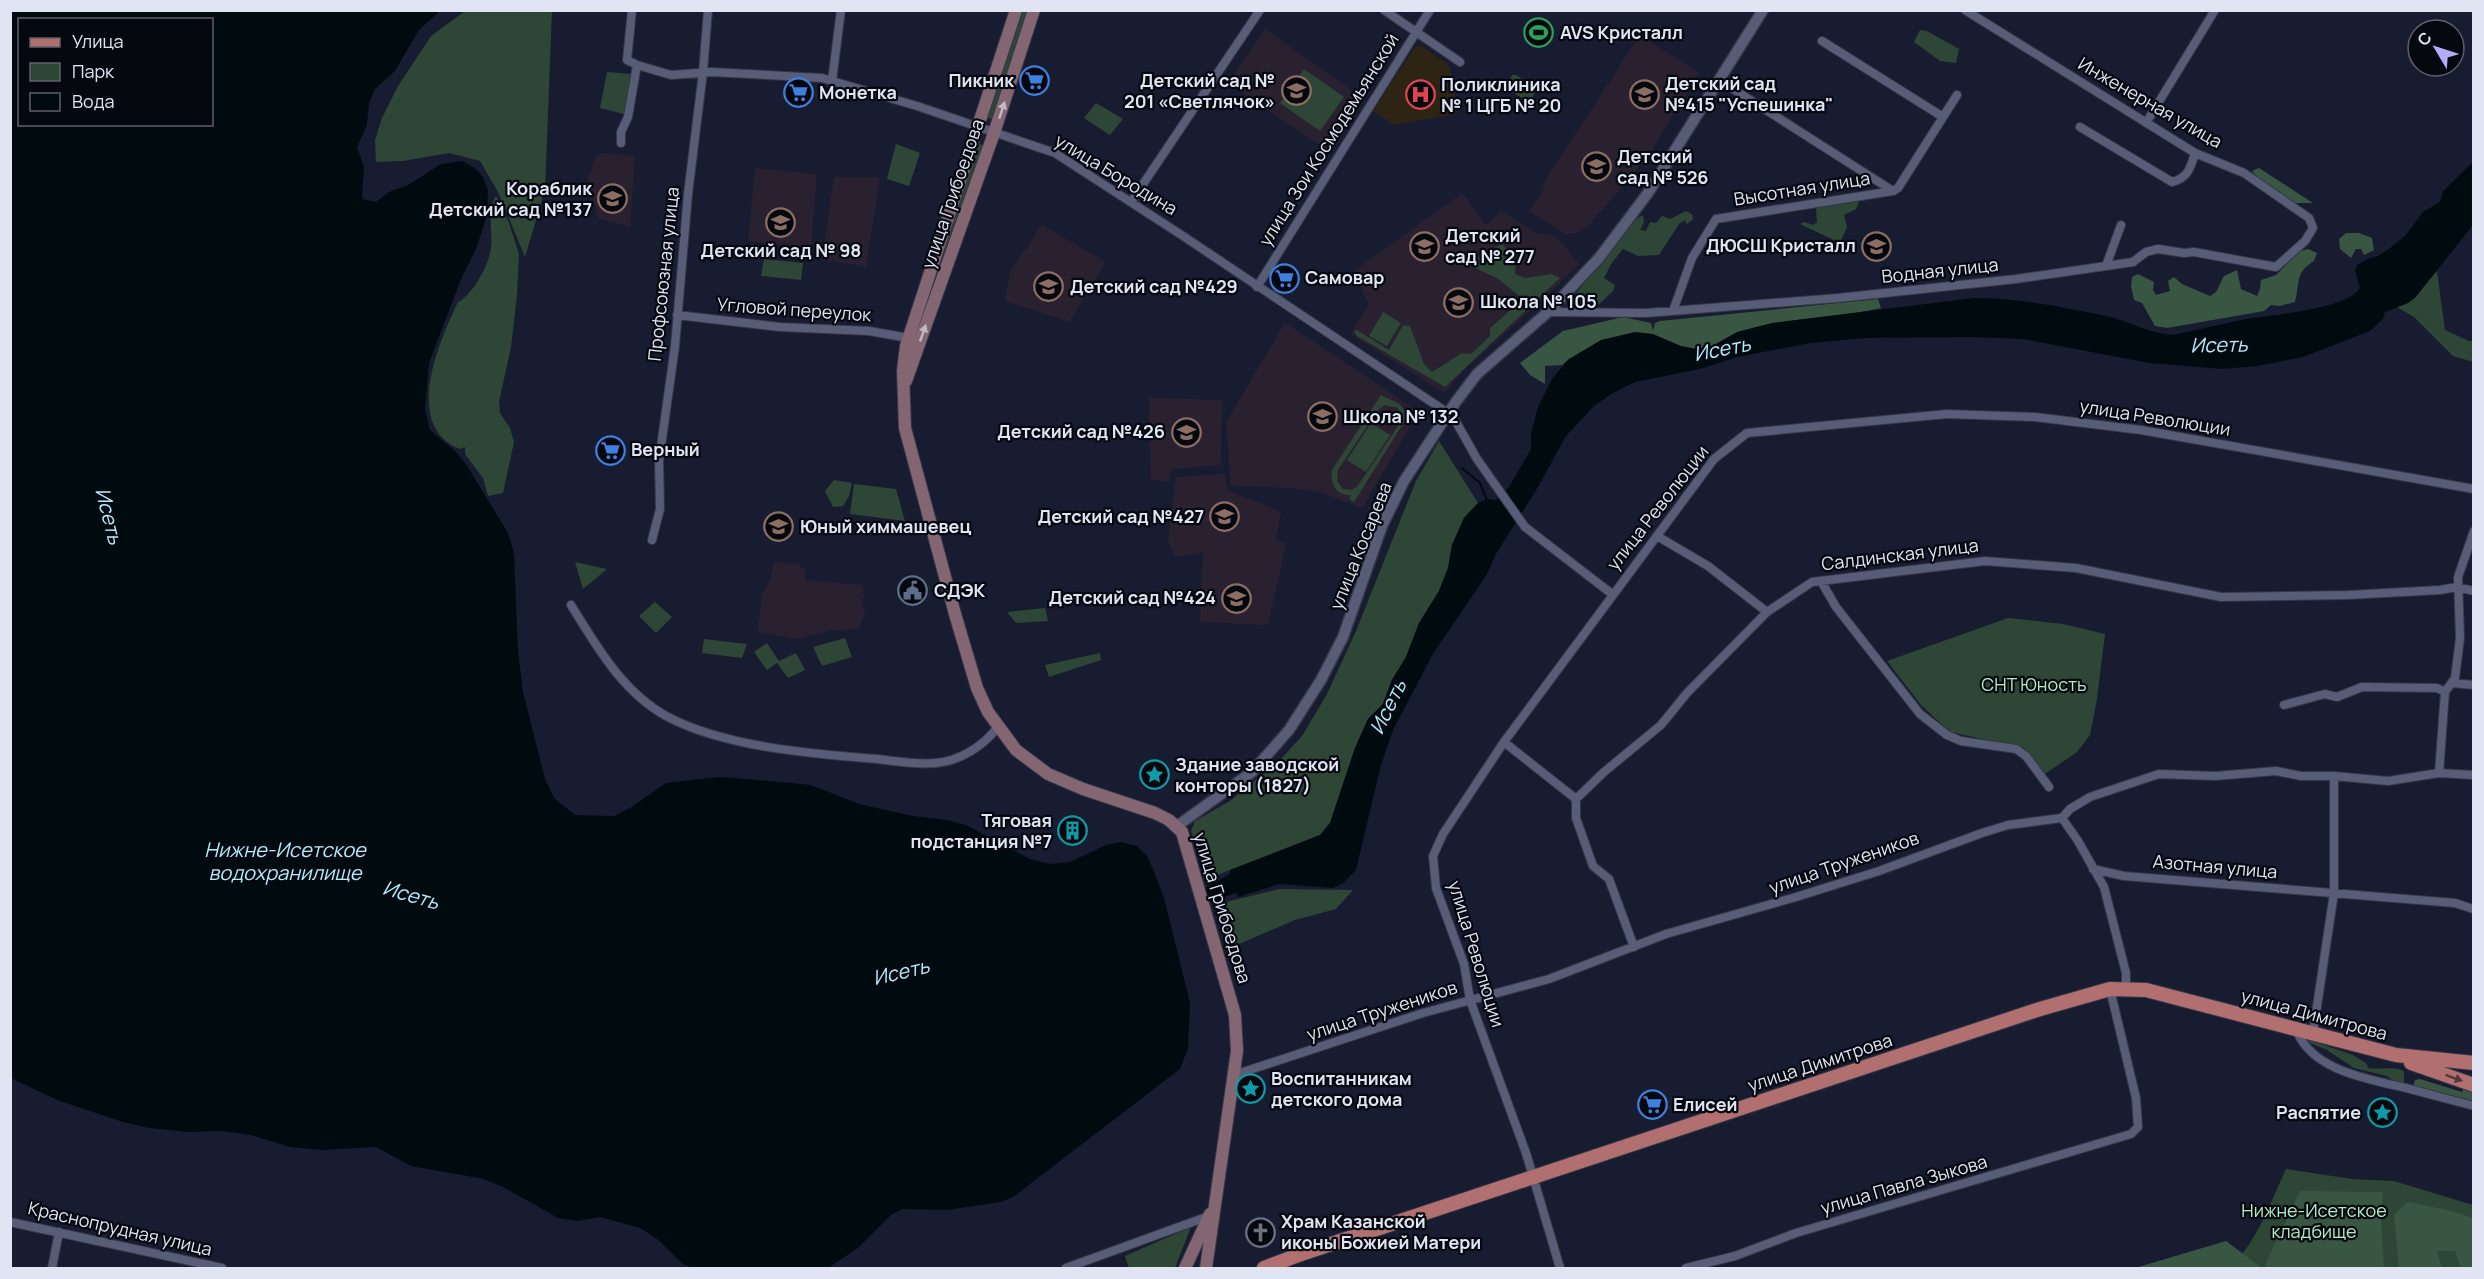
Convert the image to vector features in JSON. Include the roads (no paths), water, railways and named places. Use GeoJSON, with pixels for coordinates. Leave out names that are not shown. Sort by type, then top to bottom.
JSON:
{"type":"FeatureCollection","features":[{"type":"Feature","properties":{"kind":"main road","name":"улица Грибоедова"},"geometry":{"type":"LineString","coordinates":[[1016,10],[905,352],[905,428],[977,688],[997,728],[1016,750],[1048,774],[1083,789],[1155,813],[1177,826],[1182,832],[1198,880],[1235,1015],[1237,1052],[1206,1269]]}},
{"type":"Feature","properties":{"kind":"main road","name":"улица Грибоедова"},"geometry":{"type":"LineString","coordinates":[[904,388],[994,133],[1034,10]]}},
{"type":"Feature","properties":{"kind":"main road","name":"улица Димитрова"},"geometry":{"type":"LineString","coordinates":[[1264,1269],[1301,1254],[2040,1009],[2110,989],[2146,990],[2396,1055]]}},
{"type":"Feature","properties":{"kind":"main road"},"geometry":{"type":"LineString","coordinates":[[2396,1055],[2474,1063]]}},
{"type":"Feature","properties":{"kind":"main road"},"geometry":{"type":"LineString","coordinates":[[2396,1055],[2413,1064],[2474,1085]]}},
{"type":"Feature","properties":{"kind":"main road","name":"улица Грибоедова"},"geometry":{"type":"LineString","coordinates":[[1185,1269],[1215,1202]]}},
{"type":"Feature","properties":{"kind":"street"},"geometry":{"type":"LineString","coordinates":[[621,142],[621,132],[628,117],[637,65],[627,60],[632,10]]}},
{"type":"Feature","properties":{"kind":"street","name":"Профсоюзная улица"},"geometry":{"type":"LineString","coordinates":[[652,540],[660,509],[659,461],[677,315],[708,10]]}},
{"type":"Feature","properties":{"kind":"street"},"geometry":{"type":"LineString","coordinates":[[832,81],[841,10]]}},
{"type":"Feature","properties":{"kind":"street"},"geometry":{"type":"LineString","coordinates":[[1131,202],[1260,10]]}},
{"type":"Feature","properties":{"kind":"street"},"geometry":{"type":"LineString","coordinates":[[1384,10],[1460,62]]}},
{"type":"Feature","properties":{"kind":"street","name":"улица Зои Космодемьянской"},"geometry":{"type":"LineString","coordinates":[[1257,287],[1430,10]]}},
{"type":"Feature","properties":{"kind":"street","name":"улица Косарева"},"geometry":{"type":"LineString","coordinates":[[1177,826],[1252,772],[1275,749],[1322,680],[1343,638],[1378,536],[1404,481],[1448,413],[1477,374],[1548,312],[1595,262],[1628,220],[1763,10]]}},
{"type":"Feature","properties":{"kind":"street","name":"Инженерная улица"},"geometry":{"type":"LineString","coordinates":[[1965,10],[2195,153],[2244,173],[2309,218],[2313,228]]}},
{"type":"Feature","properties":{"kind":"street"},"geometry":{"type":"LineString","coordinates":[[2146,123],[2215,10]]}},
{"type":"Feature","properties":{"kind":"street"},"geometry":{"type":"LineString","coordinates":[[1822,41],[1943,117]]}},
{"type":"Feature","properties":{"kind":"street","name":"улица Бородина"},"geometry":{"type":"LineString","coordinates":[[637,65],[671,75],[703,72],[822,78],[916,106],[1055,153],[1448,413],[1525,527],[1612,594]]}},
{"type":"Feature","properties":{"kind":"street"},"geometry":{"type":"LineString","coordinates":[[1719,80],[1893,191],[1898,188],[1957,95]]}},
{"type":"Feature","properties":{"kind":"street"},"geometry":{"type":"LineString","coordinates":[[2080,127],[2172,182],[2181,180],[2190,169],[2195,153]]}},
{"type":"Feature","properties":{"kind":"street","name":"Высотная улица"},"geometry":{"type":"LineString","coordinates":[[1673,311],[1692,258],[1716,219],[1893,191]]}},
{"type":"Feature","properties":{"kind":"street"},"geometry":{"type":"LineString","coordinates":[[2106,266],[2121,225]]}},
{"type":"Feature","properties":{"kind":"street","name":"Водная улица"},"geometry":{"type":"LineString","coordinates":[[1548,312],[1646,313],[1838,298],[2016,279],[2133,262],[2146,252],[2158,249],[2184,253],[2194,252],[2276,267],[2305,241],[2313,228]]}},
{"type":"Feature","properties":{"kind":"street","name":"Угловой переулок"},"geometry":{"type":"LineString","coordinates":[[677,315],[780,327],[869,331],[909,338]]}},
{"type":"Feature","properties":{"kind":"street","name":"улица Революции"},"geometry":{"type":"LineString","coordinates":[[1560,1269],[1533,1178],[1470,1000],[1464,964],[1436,888],[1433,856],[1443,834],[1504,742],[1714,459],[1747,433],[1947,414],[2035,417],[2141,430],[2474,489]]}},
{"type":"Feature","properties":{"kind":"street"},"geometry":{"type":"LineString","coordinates":[[2439,773],[2445,692],[2455,678],[2460,638],[2458,577],[2474,531]]}},
{"type":"Feature","properties":{"kind":"street"},"geometry":{"type":"LineString","coordinates":[[1657,536],[1708,566],[1767,612]]}},
{"type":"Feature","properties":{"kind":"street","name":"Салдинская улица"},"geometry":{"type":"LineString","coordinates":[[1576,799],[1604,772],[1661,725],[1687,693],[1767,612],[1812,582],[1985,561],[2076,568],[2221,597],[2348,595],[2440,591],[2457,587],[2474,591]]}},
{"type":"Feature","properties":{"kind":"street"},"geometry":{"type":"LineString","coordinates":[[1821,581],[1836,608],[1920,714],[1947,735],[1961,741],[2016,749],[2026,756],[2049,787]]}},
{"type":"Feature","properties":{"kind":"street"},"geometry":{"type":"LineString","coordinates":[[571,605],[608,665],[633,690],[667,717],[696,728],[794,752],[936,763],[972,751],[987,741],[997,728]]}},
{"type":"Feature","properties":{"kind":"street"},"geometry":{"type":"LineString","coordinates":[[2452,683],[2474,685]]}},
{"type":"Feature","properties":{"kind":"street"},"geometry":{"type":"LineString","coordinates":[[2284,705],[2325,694],[2337,698],[2362,687],[2438,688],[2445,692]]}},
{"type":"Feature","properties":{"kind":"street"},"geometry":{"type":"LineString","coordinates":[[1504,742],[1576,799],[1576,819],[1593,866],[1609,879],[1634,947]]}},
{"type":"Feature","properties":{"kind":"street"},"geometry":{"type":"LineString","coordinates":[[2126,988],[2127,973],[2104,887],[2062,818],[2070,808],[2090,797],[2159,774],[2215,776],[2276,771],[2301,776],[2334,776],[2388,781],[2439,773],[2474,775]]}},
{"type":"Feature","properties":{"kind":"street"},"geometry":{"type":"LineString","coordinates":[[2313,1033],[2334,893],[2334,776]]}},
{"type":"Feature","properties":{"kind":"street","name":"улица Тружеников"},"geometry":{"type":"LineString","coordinates":[[1234,1075],[1424,1013],[1549,979],[1666,934],[1754,911],[1879,871],[1999,827],[2062,818]]}},
{"type":"Feature","properties":{"kind":"street","name":"Азотная улица"},"geometry":{"type":"LineString","coordinates":[[2093,869],[2124,876],[2455,903],[2473,909]]}},
{"type":"Feature","properties":{"kind":"street","name":"улица Павла Зыкова"},"geometry":{"type":"LineString","coordinates":[[1686,1269],[1735,1256],[1796,1233],[2132,1134],[2138,1127],[2136,1098],[2110,989]]}},
{"type":"Feature","properties":{"kind":"street"},"geometry":{"type":"LineString","coordinates":[[2296,1028],[2299,1037],[2308,1048],[2330,1065],[2349,1074],[2474,1106]]}},
{"type":"Feature","properties":{"kind":"street"},"geometry":{"type":"LineString","coordinates":[[1066,1269],[1209,1216]]}},
{"type":"Feature","properties":{"kind":"street","name":"Краснопрудная улица"},"geometry":{"type":"LineString","coordinates":[[10,1222],[222,1269]]}},
{"type":"Feature","properties":{"kind":"street"},"geometry":{"type":"LineString","coordinates":[[52,1269],[59,1232]]}},
{"type":"Feature","properties":{"kind":"water","name":"Нижне-Исетское водохранилище"},"geometry":{"type":"Polygon","coordinates":[[[11,10],[440,11],[419,30],[395,71],[375,89],[369,103],[367,125],[357,147],[364,167],[362,199],[376,202],[389,192],[408,185],[441,164],[462,161],[476,169],[483,177],[488,190],[487,216],[476,249],[461,279],[429,363],[425,409],[430,430],[456,452],[466,464],[508,533],[514,553],[518,651],[523,692],[545,779],[554,798],[575,815],[614,816],[630,808],[666,783],[717,777],[748,779],[811,785],[859,804],[966,825],[1030,859],[1050,864],[1070,862],[1106,845],[1121,842],[1137,846],[1147,856],[1164,898],[1190,1003],[1188,1048],[1180,1069],[1013,1197],[1001,1202],[947,1210],[902,1209],[891,1215],[858,1248],[828,1268],[693,1268],[683,1264],[657,1239],[640,1228],[600,1217],[578,1221],[558,1218],[484,1179],[411,1166],[376,1147],[322,1150],[290,1147],[251,1135],[223,1131],[188,1132],[149,1128],[123,1122],[57,1100],[11,1078],[11,10]]]}},
{"type":"Feature","properties":{"kind":"water","name":"Исеть"},"geometry":{"type":"Polygon","coordinates":[[[2473,162],[2473,225],[2415,298],[2385,312],[2383,319],[2370,331],[2303,357],[2257,366],[2222,369],[2149,363],[2023,339],[1867,338],[1811,343],[1737,357],[1700,369],[1635,382],[1611,394],[1594,406],[1566,436],[1538,487],[1496,554],[1486,576],[1434,652],[1393,730],[1381,765],[1356,870],[1343,883],[1333,888],[1279,884],[1238,897],[1236,893],[1210,902],[1205,888],[1230,874],[1230,870],[1320,835],[1330,823],[1355,748],[1368,719],[1383,704],[1392,680],[1406,657],[1419,623],[1439,591],[1448,568],[1452,545],[1464,518],[1478,503],[1487,499],[1496,500],[1509,487],[1531,449],[1531,433],[1538,407],[1552,379],[1569,359],[1601,340],[1635,332],[1653,334],[1681,346],[1697,349],[1714,346],[1737,332],[1772,323],[1974,298],[2024,301],[2073,309],[2173,335],[2246,319],[2308,310],[2341,301],[2353,295],[2360,288],[2355,270],[2357,265],[2378,256],[2405,236],[2423,212],[2440,202],[2443,191],[2473,162]]]}},
{"type":"Feature","properties":{"kind":"waterway"},"geometry":{"type":"LineString","coordinates":[[1462,468],[1480,483],[1487,500]]}},
{"type":"Feature","properties":{"kind":"place","name":"AVS Кристалл"},"geometry":{"type":"Point","coordinates":[1539,33]}},
{"type":"Feature","properties":{"kind":"place","name":"Пикник"},"geometry":{"type":"Point","coordinates":[1035,81]}},
{"type":"Feature","properties":{"kind":"place","name":"Детский сад № 201 «Светлячок»"},"geometry":{"type":"Point","coordinates":[1296,91]}},
{"type":"Feature","properties":{"kind":"place","name":"Монетка"},"geometry":{"type":"Point","coordinates":[798,93]}},
{"type":"Feature","properties":{"kind":"place","name":"Детский сад №415 \"Успешинка\""},"geometry":{"type":"Point","coordinates":[1644,94]}},
{"type":"Feature","properties":{"kind":"place","name":"Поликлиника № 1 ЦГБ № 20"},"geometry":{"type":"Point","coordinates":[1420,95]}},
{"type":"Feature","properties":{"kind":"place","name":"Детcкий сад № 526"},"geometry":{"type":"Point","coordinates":[1596,167]}},
{"type":"Feature","properties":{"kind":"place","name":"Кораблик Детский сад №137"},"geometry":{"type":"Point","coordinates":[613,199]}},
{"type":"Feature","properties":{"kind":"place","name":"Детский сад № 98"},"geometry":{"type":"Point","coordinates":[781,222]}},
{"type":"Feature","properties":{"kind":"place","name":"Детcкий сад № 277"},"geometry":{"type":"Point","coordinates":[1424,246]}},
{"type":"Feature","properties":{"kind":"place","name":"ДЮСШ Кристалл"},"geometry":{"type":"Point","coordinates":[1877,246]}},
{"type":"Feature","properties":{"kind":"place","name":"Самовар"},"geometry":{"type":"Point","coordinates":[1284,278]}},
{"type":"Feature","properties":{"kind":"place","name":"Детский сад №429"},"geometry":{"type":"Point","coordinates":[1049,287]}},
{"type":"Feature","properties":{"kind":"place","name":"Школа № 105"},"geometry":{"type":"Point","coordinates":[1459,302]}},
{"type":"Feature","properties":{"kind":"place","name":"Школа № 132"},"geometry":{"type":"Point","coordinates":[1322,417]}},
{"type":"Feature","properties":{"kind":"place","name":"Детский сад №426"},"geometry":{"type":"Point","coordinates":[1186,432]}},
{"type":"Feature","properties":{"kind":"place","name":"Верный"},"geometry":{"type":"Point","coordinates":[610,450]}},
{"type":"Feature","properties":{"kind":"place","name":"Детский сад №427"},"geometry":{"type":"Point","coordinates":[1225,517]}},
{"type":"Feature","properties":{"kind":"place","name":"Юный химмашевец"},"geometry":{"type":"Point","coordinates":[779,527]}},
{"type":"Feature","properties":{"kind":"place","name":"СДЭК"},"geometry":{"type":"Point","coordinates":[913,591]}},
{"type":"Feature","properties":{"kind":"place","name":"Детский сад №424"},"geometry":{"type":"Point","coordinates":[1237,598]}},
{"type":"Feature","properties":{"kind":"place","name":"Здание заводской конторы (1827)"},"geometry":{"type":"Point","coordinates":[1154,775]}},
{"type":"Feature","properties":{"kind":"place","name":"Тяговая подстанция №7"},"geometry":{"type":"Point","coordinates":[1073,831]}},
{"type":"Feature","properties":{"kind":"place","name":"Воспитанникам детского дома"},"geometry":{"type":"Point","coordinates":[1250,1089]}},
{"type":"Feature","properties":{"kind":"place","name":"Елисей"},"geometry":{"type":"Point","coordinates":[1652,1105]}},
{"type":"Feature","properties":{"kind":"place","name":"Распятие"},"geometry":{"type":"Point","coordinates":[2382,1113]}},
{"type":"Feature","properties":{"kind":"place","name":"Храм Казанской иконы Божией Матери"},"geometry":{"type":"Point","coordinates":[1260,1232]}},
{"type":"Feature","properties":{"kind":"park label","name":"СНТ Юность"},"geometry":{"type":"Point","coordinates":[2034,685]}},
{"type":"Feature","properties":{"kind":"park label","name":"Нижне-Исетское кладбище"},"geometry":{"type":"Point","coordinates":[2314,1221]}}]}
